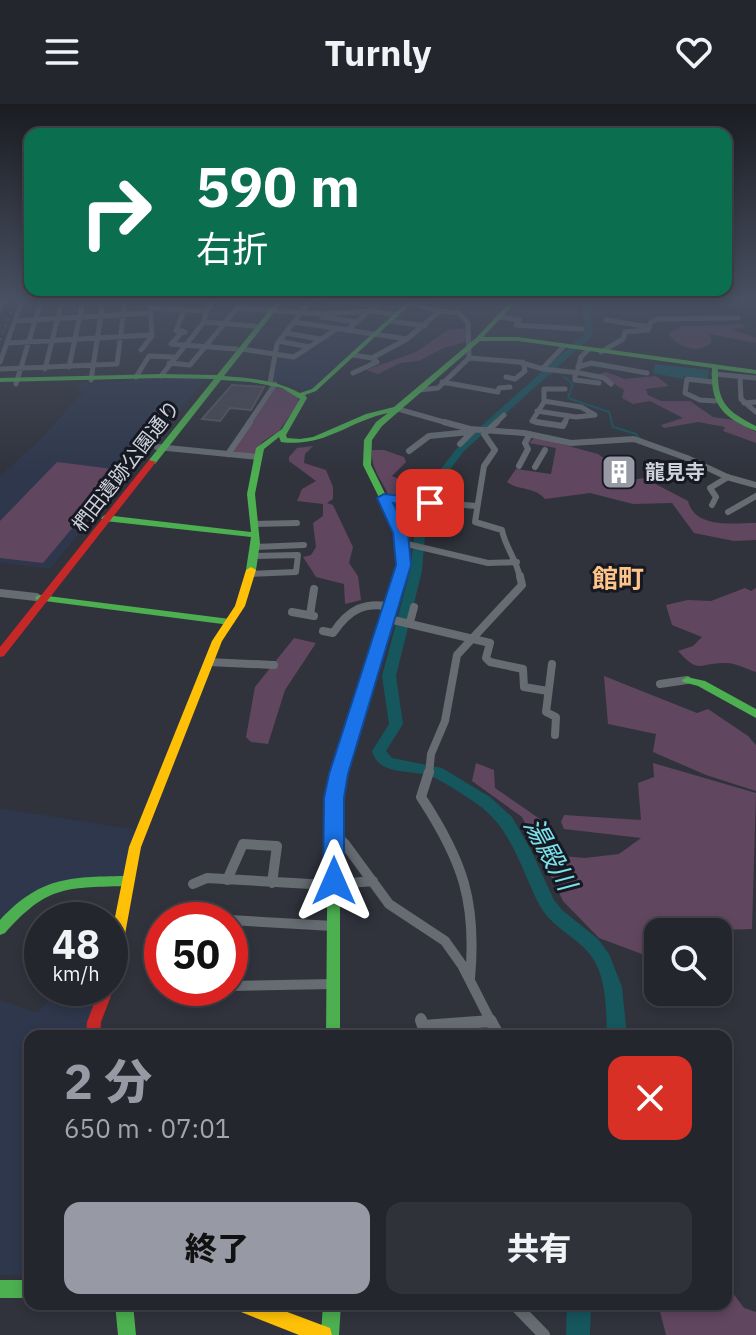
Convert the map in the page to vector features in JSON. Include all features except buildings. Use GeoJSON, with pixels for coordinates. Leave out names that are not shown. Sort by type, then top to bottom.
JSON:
{"type":"FeatureCollection","features":[{"type":"Feature","properties":{"kind":"street"},"geometry":{"type":"LineString","coordinates":[[18,378],[24,358]]}},
{"type":"Feature","properties":{"kind":"street"},"geometry":{"type":"LineString","coordinates":[[45,369],[48,358]]}},
{"type":"Feature","properties":{"kind":"street"},"geometry":{"type":"LineString","coordinates":[[69,367],[71,358]]}},
{"type":"Feature","properties":{"kind":"street"},"geometry":{"type":"LineString","coordinates":[[91,380],[95,358]]}},
{"type":"Feature","properties":{"kind":"street"},"geometry":{"type":"LineString","coordinates":[[0,381],[45,369],[117,364],[118,358]]}},
{"type":"Feature","properties":{"kind":"street"},"geometry":{"type":"LineString","coordinates":[[136,376],[147,358]]}},
{"type":"Feature","properties":{"kind":"street"},"geometry":{"type":"LineString","coordinates":[[152,358],[166,368],[272,384],[302,394],[314,390],[349,358]]}},
{"type":"Feature","properties":{"kind":"street"},"geometry":{"type":"LineString","coordinates":[[166,368],[173,358]]}},
{"type":"Feature","properties":{"kind":"street"},"geometry":{"type":"LineString","coordinates":[[0,369],[18,378],[91,380],[136,376],[190,365],[195,358]]}},
{"type":"Feature","properties":{"kind":"street","name":"椚田遺跡公園通り"},"geometry":{"type":"LineString","coordinates":[[0,654],[40,598],[231,358]]}},
{"type":"Feature","properties":{"kind":"street"},"geometry":{"type":"LineString","coordinates":[[228,454],[272,384],[274,358]]}},
{"type":"Feature","properties":{"kind":"street"},"geometry":{"type":"LineString","coordinates":[[353,373],[377,362],[373,358]]}},
{"type":"Feature","properties":{"kind":"street"},"geometry":{"type":"LineString","coordinates":[[333,1030],[334,834],[339,774],[393,615],[408,544],[369,468],[366,448],[374,430],[460,358]]}},
{"type":"Feature","properties":{"kind":"street"},"geometry":{"type":"LineString","coordinates":[[510,358],[543,369],[576,370],[591,363],[647,373]]}},
{"type":"Feature","properties":{"kind":"street"},"geometry":{"type":"LineString","coordinates":[[543,369],[558,358]]}},
{"type":"Feature","properties":{"kind":"street"},"geometry":{"type":"LineString","coordinates":[[580,358],[575,380],[611,384]]}},
{"type":"Feature","properties":{"kind":"street"},"geometry":{"type":"LineString","coordinates":[[630,358],[714,374],[756,378]]}},
{"type":"Feature","properties":{"kind":"street"},"geometry":{"type":"LineString","coordinates":[[419,390],[438,388],[456,362]]}},
{"type":"Feature","properties":{"kind":"street"},"geometry":{"type":"LineString","coordinates":[[506,377],[515,379],[525,371],[523,362]]}},
{"type":"Feature","properties":{"kind":"street"},"geometry":{"type":"LineString","coordinates":[[756,372],[687,379],[685,393],[689,398],[715,401],[756,429]]}},
{"type":"Feature","properties":{"kind":"street"},"geometry":{"type":"LineString","coordinates":[[714,374],[715,401]]}},
{"type":"Feature","properties":{"kind":"street"},"geometry":{"type":"LineString","coordinates":[[740,377],[739,394],[756,414],[741,421]]}},
{"type":"Feature","properties":{"kind":"street"},"geometry":{"type":"LineString","coordinates":[[442,382],[498,392],[499,388],[510,387]]}},
{"type":"Feature","properties":{"kind":"street"},"geometry":{"type":"LineString","coordinates":[[519,466],[528,449],[525,443],[535,430],[532,421],[544,401],[545,388],[564,390],[570,383]]}},
{"type":"Feature","properties":{"kind":"street"},"geometry":{"type":"LineString","coordinates":[[123,902],[124,881],[208,662],[240,606],[251,574],[255,541],[251,494],[261,445],[283,431],[303,401],[302,394]]}},
{"type":"Feature","properties":{"kind":"street"},"geometry":{"type":"LineString","coordinates":[[534,400],[583,408],[595,415],[568,416],[537,411]]}},
{"type":"Feature","properties":{"kind":"street"},"geometry":{"type":"LineString","coordinates":[[744,403],[756,402]]}},
{"type":"Feature","properties":{"kind":"street"},"geometry":{"type":"LineString","coordinates":[[283,431],[282,437],[286,441],[306,442],[383,409],[398,409],[475,430]]}},
{"type":"Feature","properties":{"kind":"street"},"geometry":{"type":"LineString","coordinates":[[470,979],[469,915],[465,889],[455,852],[421,797],[430,769],[431,754],[450,701],[455,658],[521,587],[517,562],[504,541],[502,530],[476,523],[484,466],[495,450],[485,438],[487,430],[504,415]]}},
{"type":"Feature","properties":{"kind":"street"},"geometry":{"type":"LineString","coordinates":[[532,421],[563,426],[568,416]]}},
{"type":"Feature","properties":{"kind":"street"},"geometry":{"type":"LineString","coordinates":[[460,444],[475,430]]}},
{"type":"Feature","properties":{"kind":"street"},"geometry":{"type":"LineString","coordinates":[[409,451],[429,436],[475,430],[532,434],[574,443],[634,439],[756,485]]}},
{"type":"Feature","properties":{"kind":"street"},"geometry":{"type":"LineString","coordinates":[[161,447],[258,457]]}},
{"type":"Feature","properties":{"kind":"street"},"geometry":{"type":"LineString","coordinates":[[526,453],[543,453],[535,467]]}},
{"type":"Feature","properties":{"kind":"street"},"geometry":{"type":"LineString","coordinates":[[712,505],[716,497],[710,488],[728,477]]}},
{"type":"Feature","properties":{"kind":"street"},"geometry":{"type":"LineString","coordinates":[[431,503],[442,478]]}},
{"type":"Feature","properties":{"kind":"street"},"geometry":{"type":"LineString","coordinates":[[419,503],[431,480]]}},
{"type":"Feature","properties":{"kind":"street"},"geometry":{"type":"LineString","coordinates":[[728,512],[756,496]]}},
{"type":"Feature","properties":{"kind":"street"},"geometry":{"type":"LineString","coordinates":[[384,498],[476,506]]}},
{"type":"Feature","properties":{"kind":"street"},"geometry":{"type":"LineString","coordinates":[[104,518],[255,541],[304,545]]}},
{"type":"Feature","properties":{"kind":"street"},"geometry":{"type":"LineString","coordinates":[[255,541],[297,524]]}},
{"type":"Feature","properties":{"kind":"street"},"geometry":{"type":"LineString","coordinates":[[251,574],[296,572],[298,555],[255,541]]}},
{"type":"Feature","properties":{"kind":"street"},"geometry":{"type":"LineString","coordinates":[[408,544],[423,544],[474,561],[517,562]]}},
{"type":"Feature","properties":{"kind":"street"},"geometry":{"type":"LineString","coordinates":[[292,612],[313,615],[314,589]]}},
{"type":"Feature","properties":{"kind":"street"},"geometry":{"type":"LineString","coordinates":[[0,593],[230,622]]}},
{"type":"Feature","properties":{"kind":"street","name":"椚田遺跡公園通り"},"geometry":{"type":"LineString","coordinates":[[0,642],[40,598]]}},
{"type":"Feature","properties":{"kind":"street"},"geometry":{"type":"LineString","coordinates":[[323,631],[333,633],[345,613],[372,602],[409,622],[490,643],[486,658],[493,664],[523,669],[524,687],[548,691]]}},
{"type":"Feature","properties":{"kind":"street"},"geometry":{"type":"LineString","coordinates":[[409,622],[414,607]]}},
{"type":"Feature","properties":{"kind":"street"},"geometry":{"type":"LineString","coordinates":[[208,662],[274,665]]}},
{"type":"Feature","properties":{"kind":"street"},"geometry":{"type":"LineString","coordinates":[[552,664],[546,712],[556,717],[555,735]]}},
{"type":"Feature","properties":{"kind":"street"},"geometry":{"type":"LineString","coordinates":[[660,684],[687,680],[701,683],[756,714]]}},
{"type":"Feature","properties":{"kind":"street"},"geometry":{"type":"LineString","coordinates":[[334,834],[393,908],[445,941],[470,979],[496,1030]]}},
{"type":"Feature","properties":{"kind":"street"},"geometry":{"type":"LineString","coordinates":[[227,880],[243,844],[277,846],[272,883]]}},
{"type":"Feature","properties":{"kind":"street"},"geometry":{"type":"LineString","coordinates":[[193,884],[207,878],[334,885],[373,881]]}},
{"type":"Feature","properties":{"kind":"street"},"geometry":{"type":"LineString","coordinates":[[0,929],[20,903],[36,891],[63,884],[124,881]]}},
{"type":"Feature","properties":{"kind":"street"},"geometry":{"type":"LineString","coordinates":[[248,921],[333,926]]}},
{"type":"Feature","properties":{"kind":"street"},"geometry":{"type":"LineString","coordinates":[[248,986],[333,984]]}},
{"type":"Feature","properties":{"kind":"street"},"geometry":{"type":"LineString","coordinates":[[93,1030],[100,1006]]}},
{"type":"Feature","properties":{"kind":"street"},"geometry":{"type":"LineString","coordinates":[[421,1018],[423,1026],[491,1021]]}},
{"type":"Feature","properties":{"kind":"street"},"geometry":{"type":"LineString","coordinates":[[0,1289],[24,1289]]}},
{"type":"Feature","properties":{"kind":"street"},"geometry":{"type":"LineString","coordinates":[[125,1310],[127,1335]]}},
{"type":"Feature","properties":{"kind":"street"},"geometry":{"type":"LineString","coordinates":[[258,1310],[323,1335]]}},
{"type":"Feature","properties":{"kind":"street"},"geometry":{"type":"LineString","coordinates":[[330,1335],[332,1310]]}},
{"type":"Feature","properties":{"kind":"street"},"geometry":{"type":"LineString","coordinates":[[520,1310],[544,1335]]}},
{"type":"Feature","properties":{"kind":"shaded area"},"geometry":{"type":"Polygon","coordinates":[[[276,358],[345,358],[312,389],[273,380],[276,358]]]}},
{"type":"Feature","properties":{"kind":"shaded area"},"geometry":{"type":"Polygon","coordinates":[[[398,358],[424,358],[400,363],[378,374],[366,370],[398,358]]]}},
{"type":"Feature","properties":{"kind":"shaded area"},"geometry":{"type":"Polygon","coordinates":[[[655,364],[709,370],[708,379],[684,376],[683,379],[653,373],[655,364]]]}},
{"type":"Feature","properties":{"kind":"shaded area"},"geometry":{"type":"Polygon","coordinates":[[[606,372],[625,379],[656,376],[669,386],[646,389],[648,395],[661,401],[690,401],[713,417],[734,420],[756,432],[756,443],[723,431],[725,427],[698,422],[664,428],[661,425],[683,418],[650,401],[633,404],[622,398],[624,390],[598,374],[606,372]]]}},
{"type":"Feature","properties":{"kind":"shaded area"},"geometry":{"type":"Polygon","coordinates":[[[169,377],[200,379],[203,382],[50,569],[0,563],[0,476],[40,440],[82,393],[77,384],[169,377]]]}},
{"type":"Feature","properties":{"kind":"shaded area"},"geometry":{"type":"Polygon","coordinates":[[[273,387],[293,392],[299,402],[279,431],[262,442],[255,454],[229,453],[273,387]]]}},
{"type":"Feature","properties":{"kind":"shaded area"},"geometry":{"type":"Polygon","coordinates":[[[535,437],[598,454],[613,465],[604,469],[624,481],[644,478],[688,501],[698,516],[707,520],[756,523],[756,540],[734,541],[694,533],[672,503],[633,504],[590,493],[545,499],[536,492],[512,485],[507,482],[516,469],[551,474],[556,448],[529,443],[535,437]]]}},
{"type":"Feature","properties":{"kind":"shaded area"},"geometry":{"type":"Polygon","coordinates":[[[313,446],[305,454],[304,463],[326,470],[333,487],[333,499],[327,503],[333,505],[353,547],[349,563],[358,576],[361,600],[345,604],[344,584],[316,577],[303,557],[311,555],[316,547],[313,523],[323,516],[323,504],[297,501],[302,489],[316,481],[289,461],[289,457],[297,448],[313,446]]]}},
{"type":"Feature","properties":{"kind":"shaded area"},"geometry":{"type":"Polygon","coordinates":[[[372,450],[384,450],[404,457],[406,462],[392,476],[403,481],[396,497],[389,496],[377,474],[372,450]]]}},
{"type":"Feature","properties":{"kind":"shaded area"},"geometry":{"type":"Polygon","coordinates":[[[57,462],[121,470],[43,563],[0,558],[0,521],[57,462]]]}},
{"type":"Feature","properties":{"kind":"shaded area"},"geometry":{"type":"Polygon","coordinates":[[[745,588],[751,591],[756,588],[756,672],[728,663],[700,666],[691,663],[678,651],[693,646],[702,637],[672,625],[666,605],[688,600],[711,601],[745,588]]]}},
{"type":"Feature","properties":{"kind":"shaded area"},"geometry":{"type":"Polygon","coordinates":[[[294,638],[316,643],[285,690],[268,744],[251,742],[246,737],[255,687],[294,638]]]}},
{"type":"Feature","properties":{"kind":"shaded area"},"geometry":{"type":"Polygon","coordinates":[[[604,676],[697,713],[708,709],[748,736],[756,745],[756,791],[706,775],[653,752],[656,734],[608,724],[604,676]]]}},
{"type":"Feature","properties":{"kind":"shaded area"},"geometry":{"type":"Polygon","coordinates":[[[476,763],[494,770],[495,788],[553,828],[544,830],[548,845],[561,856],[585,858],[619,854],[641,838],[564,829],[561,822],[564,815],[641,820],[638,783],[654,777],[653,763],[756,793],[752,929],[732,930],[732,918],[644,918],[644,955],[599,938],[563,901],[522,817],[472,781],[476,763]]]}},
{"type":"Feature","properties":{"kind":"shaded area"},"geometry":{"type":"Polygon","coordinates":[[[0,808],[141,831],[124,881],[58,884],[35,902],[24,902],[24,910],[0,929],[0,808]]]}},
{"type":"Feature","properties":{"kind":"shaded area"},"geometry":{"type":"Polygon","coordinates":[[[0,1000],[38,1013],[43,1006],[95,1006],[87,1030],[24,1030],[24,1276],[0,1275],[0,1000]]]}},
{"type":"Feature","properties":{"kind":"shaded area"},"geometry":{"type":"Polygon","coordinates":[[[732,1292],[744,1308],[756,1312],[756,1335],[666,1335],[660,1310],[732,1310],[732,1292]]]}},
{"type":"Feature","properties":{"kind":"waterway","name":"湯殿川"},"geometry":{"type":"LineString","coordinates":[[562,358],[461,449],[434,484],[421,522],[416,571],[389,676],[396,724],[379,751],[381,758],[388,763],[437,772],[485,801],[506,821],[547,904],[592,944],[603,959],[613,987],[617,1030]]}},
{"type":"Feature","properties":{"kind":"waterway","name":"湯殿川"},"geometry":{"type":"LineString","coordinates":[[546,373],[551,374]]}},
{"type":"Feature","properties":{"kind":"waterway"},"geometry":{"type":"LineString","coordinates":[[564,377],[573,384],[568,398],[609,412],[613,427],[636,434],[640,439]]}},
{"type":"Feature","properties":{"kind":"waterway","name":"湯殿川"},"geometry":{"type":"LineString","coordinates":[[578,1335],[579,1310]]}},
{"type":"Feature","properties":{"kind":"traffic: fast"},"geometry":{"type":"LineString","coordinates":[[152,462],[234,358]]}},
{"type":"Feature","properties":{"kind":"traffic: fast"},"geometry":{"type":"LineString","coordinates":[[302,394],[314,390],[348,358]]}},
{"type":"Feature","properties":{"kind":"traffic: fast"},"geometry":{"type":"LineString","coordinates":[[333,1030],[334,798],[342,762],[404,565],[399,530],[367,465],[368,440],[379,424],[455,358]]}},
{"type":"Feature","properties":{"kind":"traffic: fast"},"geometry":{"type":"LineString","coordinates":[[658,358],[756,372]]}},
{"type":"Feature","properties":{"kind":"traffic: fast"},"geometry":{"type":"LineString","coordinates":[[715,367],[716,391],[722,407],[756,429]]}},
{"type":"Feature","properties":{"kind":"traffic: fast"},"geometry":{"type":"LineString","coordinates":[[0,380],[161,376],[251,380],[284,387],[304,398],[282,435],[284,440],[314,439],[369,416],[398,409]]}},
{"type":"Feature","properties":{"kind":"traffic: fast"},"geometry":{"type":"LineString","coordinates":[[251,570],[256,543],[251,494],[260,448],[283,431]]}},
{"type":"Feature","properties":{"kind":"traffic: fast"},"geometry":{"type":"LineString","coordinates":[[105,518],[255,535]]}},
{"type":"Feature","properties":{"kind":"traffic: fast"},"geometry":{"type":"LineString","coordinates":[[40,598],[230,622]]}},
{"type":"Feature","properties":{"kind":"traffic: fast"},"geometry":{"type":"LineString","coordinates":[[687,680],[701,683],[756,714]]}},
{"type":"Feature","properties":{"kind":"traffic: fast"},"geometry":{"type":"LineString","coordinates":[[0,929],[42,892],[69,884],[124,881]]}},
{"type":"Feature","properties":{"kind":"traffic: fast"},"geometry":{"type":"LineString","coordinates":[[0,1289],[24,1289]]}},
{"type":"Feature","properties":{"kind":"traffic: fast"},"geometry":{"type":"LineString","coordinates":[[125,1310],[127,1335]]}},
{"type":"Feature","properties":{"kind":"traffic: fast"},"geometry":{"type":"LineString","coordinates":[[330,1335],[332,1310]]}},
{"type":"Feature","properties":{"kind":"traffic: slow"},"geometry":{"type":"LineString","coordinates":[[125,902],[135,847],[217,641],[240,606],[251,570]]}},
{"type":"Feature","properties":{"kind":"traffic: slow"},"geometry":{"type":"LineString","coordinates":[[258,1310],[323,1335]]}},
{"type":"Feature","properties":{"kind":"traffic: jam"},"geometry":{"type":"LineString","coordinates":[[0,654],[152,462]]}},
{"type":"Feature","properties":{"kind":"traffic: jam"},"geometry":{"type":"LineString","coordinates":[[93,1030],[100,1006]]}},
{"type":"Feature","properties":{"kind":"place","name":"龍見寺"},"geometry":{"type":"Point","coordinates":[619,472]}},
{"type":"Feature","properties":{"kind":"district","name":"館町"},"geometry":{"type":"Point","coordinates":[618,579]}},
{"type":"Feature","properties":{"kind":"route"},"geometry":{"type":"LineString","coordinates":[[334,881],[334,798],[339,774],[404,565],[401,533],[384,498],[430,503]]}}]}
